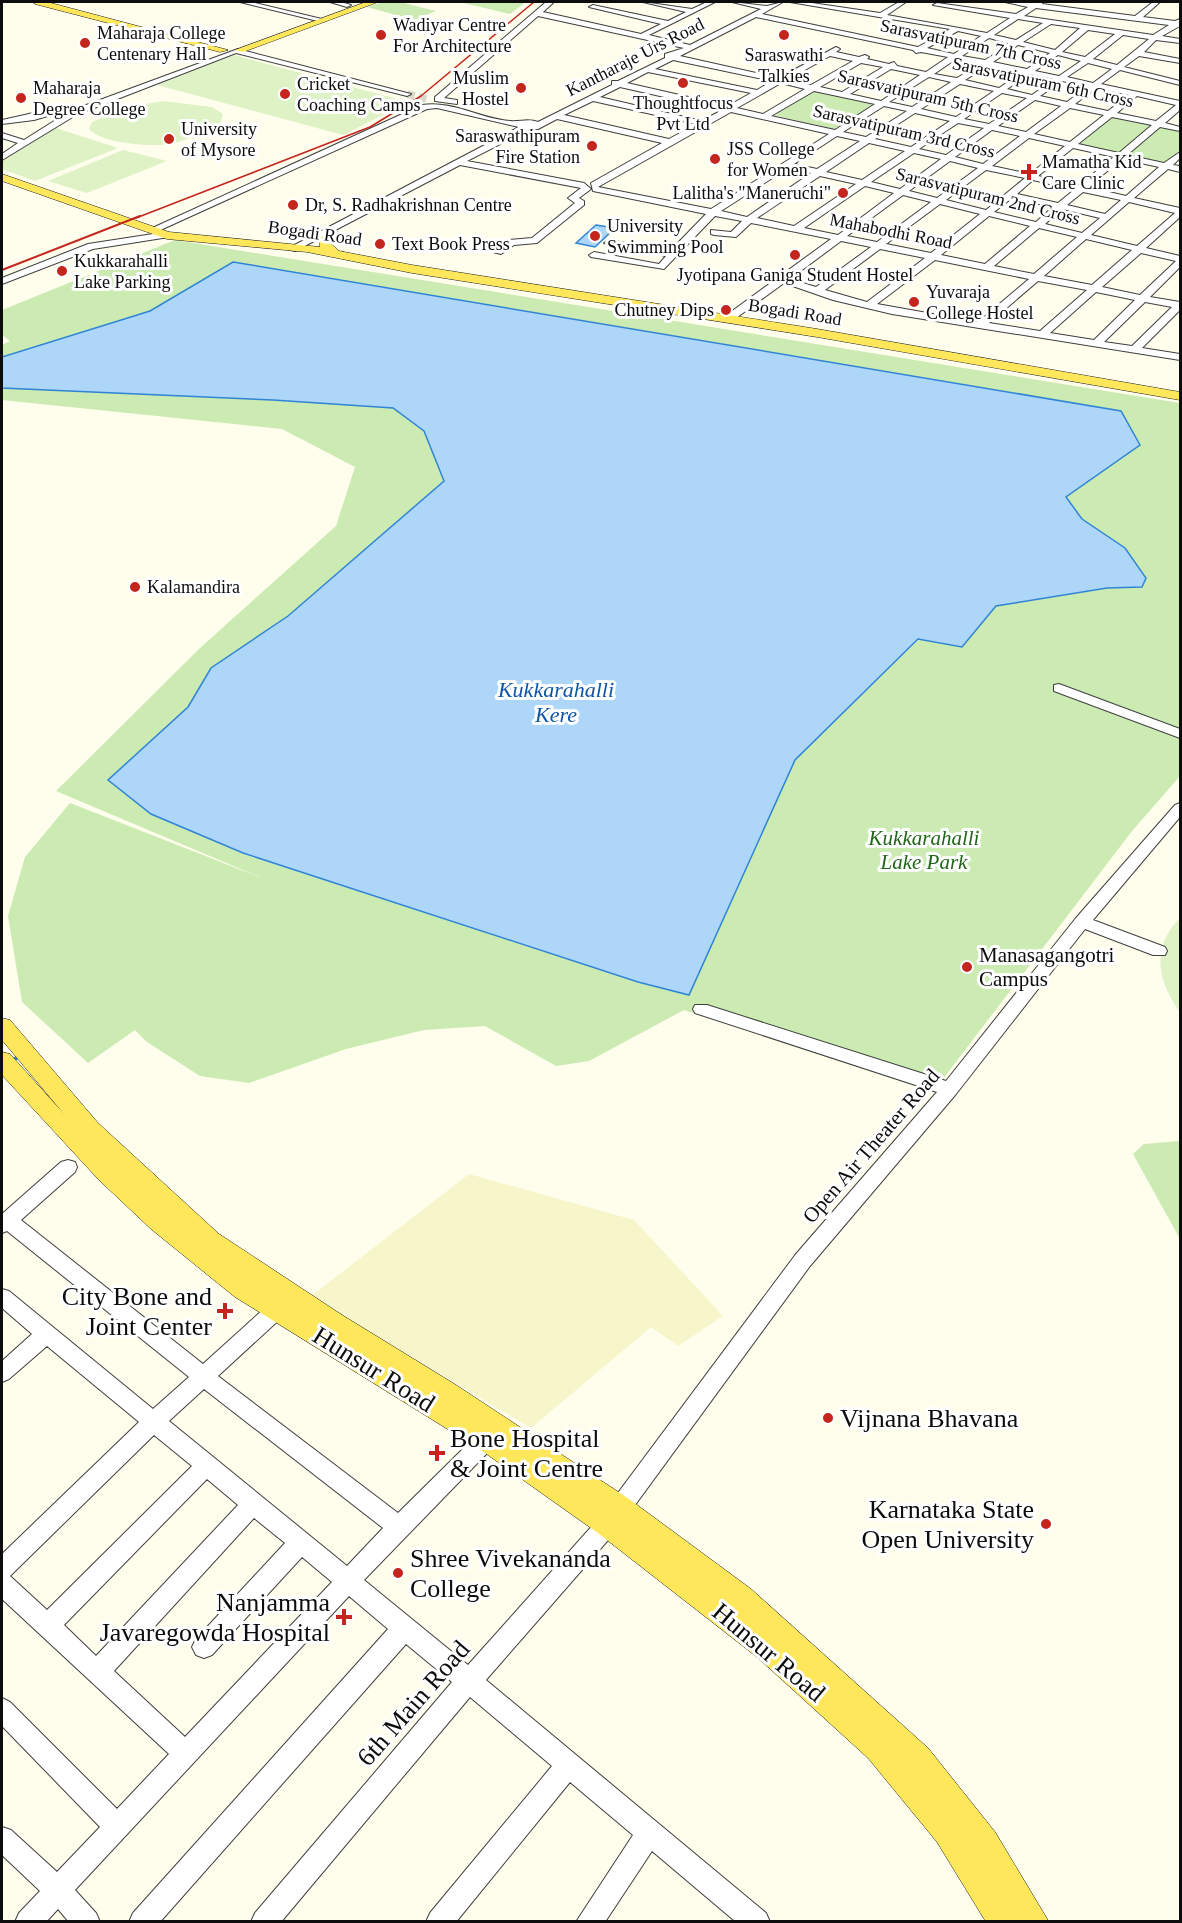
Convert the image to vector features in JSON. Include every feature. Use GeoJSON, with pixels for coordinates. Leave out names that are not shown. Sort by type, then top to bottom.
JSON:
{"type":"FeatureCollection","features":[{"type":"Feature","properties":{"kind":"main road"},"geometry":{"type":"LineString","coordinates":[[38,2],[231,50],[351,3]]}},
{"type":"Feature","properties":{"kind":"main road"},"geometry":{"type":"LineString","coordinates":[[52,2],[231,50]]}},
{"type":"Feature","properties":{"kind":"main road"},"geometry":{"type":"LineString","coordinates":[[317,18],[373,2]]}},
{"type":"Feature","properties":{"kind":"main road","name":"Bogadi Road"},"geometry":{"type":"LineString","coordinates":[[2,177],[166,235],[299,246],[402,267]]}},
{"type":"Feature","properties":{"kind":"main road"},"geometry":{"type":"LineString","coordinates":[[333,233],[324,240],[324,244],[334,253]]}},
{"type":"Feature","properties":{"kind":"main road","name":"Bogadi Road"},"geometry":{"type":"LineString","coordinates":[[299,246],[402,267],[1180,395]]}},
{"type":"Feature","properties":{"kind":"main road","name":"Hunsur Road"},"geometry":{"type":"LineString","coordinates":[[2,1026],[12,1059],[94,1160],[160,1222],[244,1290],[285,1303],[487,1439],[614,1516],[879,1747],[948,1831],[1005,1922]]}},
{"type":"Feature","properties":{"kind":"main road"},"geometry":{"type":"LineString","coordinates":[[285,1303],[447,1393],[614,1516],[741,1599],[916,1759],[984,1843],[1033,1922]]}},
{"type":"Feature","properties":{"kind":"street"},"geometry":{"type":"LineString","coordinates":[[244,2],[317,18]]}},
{"type":"Feature","properties":{"kind":"street"},"geometry":{"type":"LineString","coordinates":[[334,2],[351,3]]}},
{"type":"Feature","properties":{"kind":"street"},"geometry":{"type":"LineString","coordinates":[[529,125],[520,118],[438,99],[550,2]]}},
{"type":"Feature","properties":{"kind":"street"},"geometry":{"type":"LineString","coordinates":[[668,24],[589,9],[606,2],[681,17]]}},
{"type":"Feature","properties":{"kind":"street"},"geometry":{"type":"LineString","coordinates":[[646,2],[693,11]]}},
{"type":"Feature","properties":{"kind":"street"},"geometry":{"type":"LineString","coordinates":[[689,2],[709,3]]}},
{"type":"Feature","properties":{"kind":"street"},"geometry":{"type":"LineString","coordinates":[[735,2],[766,8]]}},
{"type":"Feature","properties":{"kind":"street","name":"Kantharaje Urs Road"},"geometry":{"type":"LineString","coordinates":[[529,125],[556,116],[617,83],[648,70],[687,46],[778,2]]}},
{"type":"Feature","properties":{"kind":"street"},"geometry":{"type":"LineString","coordinates":[[794,2],[861,8],[884,15],[953,27],[1180,82]]}},
{"type":"Feature","properties":{"kind":"street"},"geometry":{"type":"LineString","coordinates":[[832,7],[841,2]]}},
{"type":"Feature","properties":{"kind":"street"},"geometry":{"type":"LineString","coordinates":[[884,15],[903,2]]}},
{"type":"Feature","properties":{"kind":"street"},"geometry":{"type":"LineString","coordinates":[[1005,2],[1093,9],[1179,24]]}},
{"type":"Feature","properties":{"kind":"street"},"geometry":{"type":"LineString","coordinates":[[1137,18],[1157,2]]}},
{"type":"Feature","properties":{"kind":"street"},"geometry":{"type":"LineString","coordinates":[[642,36],[709,3]]}},
{"type":"Feature","properties":{"kind":"street"},"geometry":{"type":"LineString","coordinates":[[594,255],[661,267],[713,212],[928,75],[1031,4],[1179,24]]}},
{"type":"Feature","properties":{"kind":"street","name":"Kantharaje Urs Road"},"geometry":{"type":"LineString","coordinates":[[299,246],[333,233],[529,125],[766,8]]}},
{"type":"Feature","properties":{"kind":"street"},"geometry":{"type":"LineString","coordinates":[[911,19],[934,8],[972,10],[1122,32],[1180,46]]}},
{"type":"Feature","properties":{"kind":"street"},"geometry":{"type":"LineString","coordinates":[[934,8],[961,18]]}},
{"type":"Feature","properties":{"kind":"street"},"geometry":{"type":"LineString","coordinates":[[910,55],[953,27],[972,10]]}},
{"type":"Feature","properties":{"kind":"street"},"geometry":{"type":"LineString","coordinates":[[537,13],[687,46]]}},
{"type":"Feature","properties":{"kind":"street"},"geometry":{"type":"LineString","coordinates":[[565,19],[578,13],[655,30]]}},
{"type":"Feature","properties":{"kind":"street","name":"Sarasvatipuram 7th Cross"},"geometry":{"type":"LineString","coordinates":[[755,15],[1180,104]]}},
{"type":"Feature","properties":{"kind":"street"},"geometry":{"type":"LineString","coordinates":[[871,100],[947,54],[985,35],[996,24],[1012,17]]}},
{"type":"Feature","properties":{"kind":"street"},"geometry":{"type":"LineString","coordinates":[[908,32],[926,22]]}},
{"type":"Feature","properties":{"kind":"street"},"geometry":{"type":"LineString","coordinates":[[984,22],[996,24]]}},
{"type":"Feature","properties":{"kind":"street"},"geometry":{"type":"LineString","coordinates":[[714,232],[732,236],[750,219],[819,172],[1049,22]]}},
{"type":"Feature","properties":{"kind":"street"},"geometry":{"type":"LineString","coordinates":[[816,292],[1138,53],[1153,39],[1179,24]]}},
{"type":"Feature","properties":{"kind":"street"},"geometry":{"type":"LineString","coordinates":[[784,241],[862,183],[1057,52],[1086,27]]}},
{"type":"Feature","properties":{"kind":"street"},"geometry":{"type":"LineString","coordinates":[[726,29],[739,32]]}},
{"type":"Feature","properties":{"kind":"street"},"geometry":{"type":"LineString","coordinates":[[498,252],[512,242],[534,241],[581,203],[573,198],[590,187],[828,53],[881,30]]}},
{"type":"Feature","properties":{"kind":"street"},"geometry":{"type":"LineString","coordinates":[[728,319],[991,127],[1088,60],[1122,32]]}},
{"type":"Feature","properties":{"kind":"street"},"geometry":{"type":"LineString","coordinates":[[880,48],[899,37]]}},
{"type":"Feature","properties":{"kind":"street"},"geometry":{"type":"LineString","coordinates":[[1153,39],[1180,41]]}},
{"type":"Feature","properties":{"kind":"street"},"geometry":{"type":"LineString","coordinates":[[2,156],[73,113],[231,50]]}},
{"type":"Feature","properties":{"kind":"street"},"geometry":{"type":"LineString","coordinates":[[2,122],[64,108],[231,50],[407,94]]}},
{"type":"Feature","properties":{"kind":"street","name":"Sarasvatipuram 6th Cross"},"geometry":{"type":"LineString","coordinates":[[828,53],[1180,129]]}},
{"type":"Feature","properties":{"kind":"street"},"geometry":{"type":"LineString","coordinates":[[1138,53],[1180,61]]}},
{"type":"Feature","properties":{"kind":"street"},"geometry":{"type":"LineString","coordinates":[[765,116],[870,54]]}},
{"type":"Feature","properties":{"kind":"street","name":"Sarasvatipuram 5th Cross"},"geometry":{"type":"LineString","coordinates":[[671,56],[1180,169]]}},
{"type":"Feature","properties":{"kind":"street"},"geometry":{"type":"LineString","coordinates":[[844,94],[900,60]]}},
{"type":"Feature","properties":{"kind":"street"},"geometry":{"type":"LineString","coordinates":[[648,70],[756,92]]}},
{"type":"Feature","properties":{"kind":"street","name":"Sarasvatipuram 3rd Cross"},"geometry":{"type":"LineString","coordinates":[[617,83],[1180,212]]}},
{"type":"Feature","properties":{"kind":"street"},"geometry":{"type":"LineString","coordinates":[[868,306],[1011,195],[1136,93]]}},
{"type":"Feature","properties":{"kind":"street"},"geometry":{"type":"LineString","coordinates":[[592,98],[702,123]]}},
{"type":"Feature","properties":{"kind":"street"},"geometry":{"type":"LineString","coordinates":[[429,100],[529,125]]}},
{"type":"Feature","properties":{"kind":"street"},"geometry":{"type":"LineString","coordinates":[[987,267],[1180,104]]}},
{"type":"Feature","properties":{"kind":"street"},"geometry":{"type":"LineString","coordinates":[[153,230],[425,107],[437,106],[511,124],[529,125]]}},
{"type":"Feature","properties":{"kind":"street"},"geometry":{"type":"LineString","coordinates":[[2,156],[41,130],[64,108]]}},
{"type":"Feature","properties":{"kind":"street"},"geometry":{"type":"LineString","coordinates":[[556,116],[669,142]]}},
{"type":"Feature","properties":{"kind":"street"},"geometry":{"type":"LineString","coordinates":[[2,135],[22,142]]}},
{"type":"Feature","properties":{"kind":"street"},"geometry":{"type":"LineString","coordinates":[[982,324],[1180,154]]}},
{"type":"Feature","properties":{"kind":"street","name":"Mahabodhi Road"},"geometry":{"type":"LineString","coordinates":[[461,163],[1180,306]]}},
{"type":"Feature","properties":{"kind":"street","name":"Sarasvatipuram 2nd Cross"},"geometry":{"type":"LineString","coordinates":[[787,165],[1139,249],[1180,261]]}},
{"type":"Feature","properties":{"kind":"street"},"geometry":{"type":"LineString","coordinates":[[1011,195],[1107,217]]}},
{"type":"Feature","properties":{"kind":"street","name":"Kantharaje Urs Road"},"geometry":{"type":"LineString","coordinates":[[299,246],[390,201]]}},
{"type":"Feature","properties":{"kind":"street"},"geometry":{"type":"LineString","coordinates":[[1043,334],[1180,212]]}},
{"type":"Feature","properties":{"kind":"street"},"geometry":{"type":"LineString","coordinates":[[2,281],[91,246],[166,235]]}},
{"type":"Feature","properties":{"kind":"street"},"geometry":{"type":"LineString","coordinates":[[609,243],[674,255]]}},
{"type":"Feature","properties":{"kind":"street"},"geometry":{"type":"LineString","coordinates":[[1096,343],[1180,261]]}},
{"type":"Feature","properties":{"kind":"street"},"geometry":{"type":"LineString","coordinates":[[784,280],[816,292],[868,306],[1096,343],[1178,356],[1180,344]]}},
{"type":"Feature","properties":{"kind":"street"},"geometry":{"type":"LineString","coordinates":[[1135,349],[1180,306]]}},
{"type":"Feature","properties":{"kind":"street"},"geometry":{"type":"LineString","coordinates":[[1059,688],[1180,734]]}},
{"type":"Feature","properties":{"kind":"street","name":"Open Air Theater Road"},"geometry":{"type":"LineString","coordinates":[[614,1516],[803,1260],[950,1089],[1082,922],[1180,808]]}},
{"type":"Feature","properties":{"kind":"street"},"geometry":{"type":"LineString","coordinates":[[1082,922],[1159,951]]}},
{"type":"Feature","properties":{"kind":"street"},"geometry":{"type":"LineString","coordinates":[[701,1009],[950,1089]]}},
{"type":"Feature","properties":{"kind":"street"},"geometry":{"type":"LineString","coordinates":[[68,1167],[4,1222],[399,1527]]}},
{"type":"Feature","properties":{"kind":"street"},"geometry":{"type":"LineString","coordinates":[[2,1299],[469,1680],[757,1922]]}},
{"type":"Feature","properties":{"kind":"street"},"geometry":{"type":"LineString","coordinates":[[2,1569],[153,1422],[285,1303]]}},
{"type":"Feature","properties":{"kind":"street"},"geometry":{"type":"LineString","coordinates":[[2,1373],[46,1334]]}},
{"type":"Feature","properties":{"kind":"street"},"geometry":{"type":"LineString","coordinates":[[28,1922],[399,1527],[487,1439]]}},
{"type":"Feature","properties":{"kind":"street"},"geometry":{"type":"LineString","coordinates":[[47,1626],[207,1465]]}},
{"type":"Feature","properties":{"kind":"street"},"geometry":{"type":"LineString","coordinates":[[97,1672],[253,1503]]}},
{"type":"Feature","properties":{"kind":"street","name":"6th Main Road"},"geometry":{"type":"LineString","coordinates":[[264,1922],[469,1680],[614,1516]]}},
{"type":"Feature","properties":{"kind":"street"},"geometry":{"type":"LineString","coordinates":[[204,1647],[301,1542]]}},
{"type":"Feature","properties":{"kind":"street"},"geometry":{"type":"LineString","coordinates":[[2,1584],[185,1754]]}},
{"type":"Feature","properties":{"kind":"street"},"geometry":{"type":"LineString","coordinates":[[142,1922],[405,1628]]}},
{"type":"Feature","properties":{"kind":"street"},"geometry":{"type":"LineString","coordinates":[[2,1710],[116,1826]]}},
{"type":"Feature","properties":{"kind":"street"},"geometry":{"type":"LineString","coordinates":[[440,1922],[569,1764]]}},
{"type":"Feature","properties":{"kind":"street"},"geometry":{"type":"LineString","coordinates":[[589,1922],[650,1832]]}},
{"type":"Feature","properties":{"kind":"street"},"geometry":{"type":"LineString","coordinates":[[2,1839],[57,1889],[87,1922]]}},
{"type":"Feature","properties":{"kind":"green space"},"geometry":{"type":"Polygon","coordinates":[[[383,2],[400,2],[436,11],[414,20],[367,7],[383,2]]]}},
{"type":"Feature","properties":{"kind":"green space"},"geometry":{"type":"Polygon","coordinates":[[[459,2],[526,2],[510,14],[459,2]]]}},
{"type":"Feature","properties":{"kind":"green space","name":"Cricket Coaching Camps"},"geometry":{"type":"Polygon","coordinates":[[[234,55],[401,100],[403,105],[343,135],[157,85],[234,55]]]}},
{"type":"Feature","properties":{"kind":"green space"},"geometry":{"type":"Polygon","coordinates":[[[817,89],[877,103],[834,129],[774,115],[817,89]]]}},
{"type":"Feature","properties":{"kind":"green space"},"geometry":{"type":"Polygon","coordinates":[[[163,101],[212,107],[223,114],[221,122],[187,139],[155,145],[117,141],[105,138],[89,129],[92,122],[128,107],[163,101]]]}},
{"type":"Feature","properties":{"kind":"green space"},"geometry":{"type":"Polygon","coordinates":[[[1113,116],[1180,130],[1180,150],[1165,163],[1080,144],[1113,116]]]}},
{"type":"Feature","properties":{"kind":"green space"},"geometry":{"type":"Polygon","coordinates":[[[56,128],[118,148],[35,181],[2,169],[2,161],[56,128]]]}},
{"type":"Feature","properties":{"kind":"green space"},"geometry":{"type":"Polygon","coordinates":[[[123,150],[167,161],[87,193],[48,181],[123,150]]]}},
{"type":"Feature","properties":{"kind":"green space","name":"Kukkarahalli Lake Park"},"geometry":{"type":"Polygon","coordinates":[[[175,240],[1180,403],[1180,776],[1132,831],[933,1092],[684,1010],[589,1061],[556,1066],[485,1026],[424,1030],[346,1049],[249,1083],[200,1076],[147,1042],[135,1030],[88,1063],[22,1002],[8,916],[25,857],[70,803],[262,878],[56,791],[200,648],[336,526],[355,467],[282,429],[2,400],[2,388],[273,400],[393,408],[424,431],[444,480],[288,616],[211,668],[188,707],[108,780],[151,814],[243,854],[638,982],[689,995],[795,760],[919,639],[962,647],[996,606],[1107,588],[1142,587],[1125,548],[1082,519],[1065,497],[1139,445],[1120,411],[233,262],[150,311],[2,357],[2,345],[10,341],[2,335],[2,310],[175,240]]]}},
{"type":"Feature","properties":{"kind":"green space"},"geometry":{"type":"Polygon","coordinates":[[[1180,918],[1180,1012],[1166,988],[1160,964],[1165,941],[1180,918]]]}},
{"type":"Feature","properties":{"kind":"green space"},"geometry":{"type":"Polygon","coordinates":[[[1180,1141],[1180,1239],[1133,1154],[1144,1144],[1180,1141]]]}},
{"type":"Feature","properties":{"kind":"green space"},"geometry":{"type":"Polygon","coordinates":[[[469,1174],[634,1220],[723,1316],[678,1346],[651,1327],[531,1428],[310,1297],[469,1174]]]}},
{"type":"Feature","properties":{"kind":"water","name":"University Swimming Pool"},"geometry":{"type":"Polygon","coordinates":[[[596,225],[615,228],[595,247],[576,243],[596,225]]]}},
{"type":"Feature","properties":{"kind":"water","name":"Kukkarahalli Kere"},"geometry":{"type":"Polygon","coordinates":[[[233,262],[1121,411],[1140,445],[1066,497],[1082,519],[1125,548],[1146,578],[1142,587],[1107,588],[996,606],[962,647],[918,639],[795,760],[689,995],[638,982],[243,853],[151,814],[108,780],[188,707],[211,668],[288,616],[444,481],[424,431],[393,408],[273,400],[2,388],[2,357],[150,311],[233,262]]]}},
{"type":"Feature","properties":{"kind":"waterway"},"geometry":{"type":"LineString","coordinates":[[2,1066],[20,1056]]}},
{"type":"Feature","properties":{"kind":"tunnel"},"geometry":{"type":"LineString","coordinates":[[407,94],[429,100]]}},
{"type":"Feature","properties":{"kind":"railway"},"geometry":{"type":"LineString","coordinates":[[136,218],[370,127],[421,96],[534,2]]}},
{"type":"Feature","properties":{"kind":"railway"},"geometry":{"type":"LineString","coordinates":[[2,270],[140,216]]}},
{"type":"Feature","properties":{"kind":"place","name":"Wadiyar Centre For Architecture"},"geometry":{"type":"Point","coordinates":[381,35]}},
{"type":"Feature","properties":{"kind":"place","name":"Saraswathi Talkies"},"geometry":{"type":"Point","coordinates":[784,35]}},
{"type":"Feature","properties":{"kind":"place","name":"Maharaja College Centenary Hall"},"geometry":{"type":"Point","coordinates":[85,43]}},
{"type":"Feature","properties":{"kind":"place","name":"Thoughtfocus Pvt Ltd"},"geometry":{"type":"Point","coordinates":[683,83]}},
{"type":"Feature","properties":{"kind":"place","name":"Muslim Hostel"},"geometry":{"type":"Point","coordinates":[521,88]}},
{"type":"Feature","properties":{"kind":"place","name":"Cricket Coaching Camps"},"geometry":{"type":"Point","coordinates":[285,94]}},
{"type":"Feature","properties":{"kind":"place","name":"Maharaja Degree College"},"geometry":{"type":"Point","coordinates":[21,98]}},
{"type":"Feature","properties":{"kind":"place","name":"University of Mysore"},"geometry":{"type":"Point","coordinates":[169,139]}},
{"type":"Feature","properties":{"kind":"place","name":"Saraswathipuram Fire Station"},"geometry":{"type":"Point","coordinates":[592,146]}},
{"type":"Feature","properties":{"kind":"place","name":"JSS College for Women"},"geometry":{"type":"Point","coordinates":[715,159]}},
{"type":"Feature","properties":{"kind":"place","name":"Mamatha Kid Care Clinic"},"geometry":{"type":"Point","coordinates":[1029,172]}},
{"type":"Feature","properties":{"kind":"place","name":"Lalitha's \"Maneruchi\""},"geometry":{"type":"Point","coordinates":[843,193]}},
{"type":"Feature","properties":{"kind":"place","name":"Dr, S. Radhakrishnan Centre"},"geometry":{"type":"Point","coordinates":[293,205]}},
{"type":"Feature","properties":{"kind":"place","name":"University Swimming Pool"},"geometry":{"type":"Point","coordinates":[595,236]}},
{"type":"Feature","properties":{"kind":"place","name":"Text Book Press"},"geometry":{"type":"Point","coordinates":[380,244]}},
{"type":"Feature","properties":{"kind":"place","name":"Jyotipana Ganiga Student Hostel"},"geometry":{"type":"Point","coordinates":[795,255]}},
{"type":"Feature","properties":{"kind":"place","name":"Kukkarahalli Lake Parking"},"geometry":{"type":"Point","coordinates":[62,271]}},
{"type":"Feature","properties":{"kind":"place","name":"Yuvaraja College Hostel"},"geometry":{"type":"Point","coordinates":[914,302]}},
{"type":"Feature","properties":{"kind":"place","name":"Chutney Dips"},"geometry":{"type":"Point","coordinates":[726,310]}},
{"type":"Feature","properties":{"kind":"place","name":"Kalamandira"},"geometry":{"type":"Point","coordinates":[135,587]}},
{"type":"Feature","properties":{"kind":"place","name":"Manasagangotri Campus"},"geometry":{"type":"Point","coordinates":[967,967]}},
{"type":"Feature","properties":{"kind":"place","name":"City Bone and Joint Center"},"geometry":{"type":"Point","coordinates":[225,1311]}},
{"type":"Feature","properties":{"kind":"place","name":"Vijnana Bhavana"},"geometry":{"type":"Point","coordinates":[828,1418]}},
{"type":"Feature","properties":{"kind":"place","name":"Bone Hospital & Joint Centre"},"geometry":{"type":"Point","coordinates":[437,1453]}},
{"type":"Feature","properties":{"kind":"place","name":"Karnataka State Open University"},"geometry":{"type":"Point","coordinates":[1046,1524]}},
{"type":"Feature","properties":{"kind":"place","name":"Shree Vivekananda College"},"geometry":{"type":"Point","coordinates":[398,1573]}},
{"type":"Feature","properties":{"kind":"place","name":"Nanjamma Javaregowda Hospital"},"geometry":{"type":"Point","coordinates":[344,1617]}}]}
